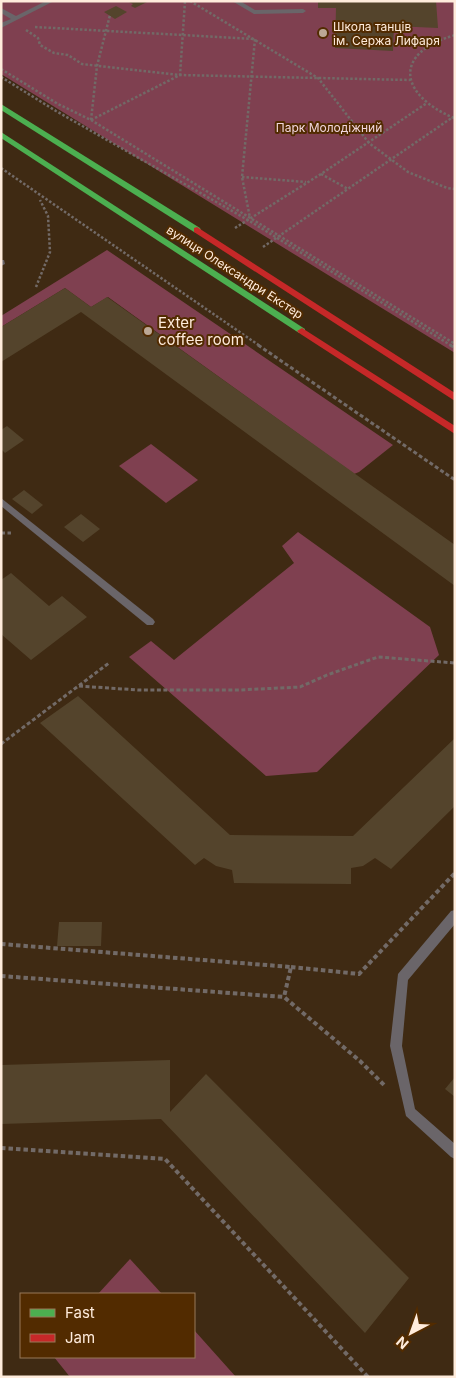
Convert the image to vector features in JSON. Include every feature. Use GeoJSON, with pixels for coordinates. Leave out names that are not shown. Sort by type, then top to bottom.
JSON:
{"type":"FeatureCollection","features":[{"type":"Feature","properties":{"kind":"street","name":"вулиця Олександри Екстер"},"geometry":{"type":"LineString","coordinates":[[1,106],[243,259],[455,398]]}},
{"type":"Feature","properties":{"kind":"street","name":"вулиця Олександри Екстер"},"geometry":{"type":"LineString","coordinates":[[1,134],[455,431]]}},
{"type":"Feature","properties":{"kind":"lane"},"geometry":{"type":"LineString","coordinates":[[1,26],[51,1]]}},
{"type":"Feature","properties":{"kind":"lane"},"geometry":{"type":"LineString","coordinates":[[235,1],[254,12],[303,11]]}},
{"type":"Feature","properties":{"kind":"lane"},"geometry":{"type":"LineString","coordinates":[[1,10],[16,19]]}},
{"type":"Feature","properties":{"kind":"lane"},"geometry":{"type":"LineString","coordinates":[[1,501],[150,622]]}},
{"type":"Feature","properties":{"kind":"lane"},"geometry":{"type":"LineString","coordinates":[[455,915],[402,978],[396,1046],[410,1112],[455,1153]]}},
{"type":"Feature","properties":{"kind":"path"},"geometry":{"type":"LineString","coordinates":[[180,75],[185,1]]}},
{"type":"Feature","properties":{"kind":"path"},"geometry":{"type":"LineString","coordinates":[[190,1],[318,78],[369,143],[392,158],[408,172],[447,188],[455,189]]}},
{"type":"Feature","properties":{"kind":"path"},"geometry":{"type":"LineString","coordinates":[[91,120],[97,66],[104,30],[110,15]]}},
{"type":"Feature","properties":{"kind":"path"},"geometry":{"type":"LineString","coordinates":[[28,26],[255,39]]}},
{"type":"Feature","properties":{"kind":"path"},"geometry":{"type":"LineString","coordinates":[[26,30],[38,38],[40,45],[54,53],[68,54],[82,64],[97,66],[180,75],[410,80]]}},
{"type":"Feature","properties":{"kind":"path"},"geometry":{"type":"LineString","coordinates":[[243,259],[454,118],[427,103],[414,88],[410,80],[410,67],[417,54],[429,44],[455,35]]}},
{"type":"Feature","properties":{"kind":"path"},"geometry":{"type":"LineString","coordinates":[[249,219],[242,177],[255,39]]}},
{"type":"Feature","properties":{"kind":"path"},"geometry":{"type":"LineString","coordinates":[[1,69],[58,104],[91,120],[455,346]]}},
{"type":"Feature","properties":{"kind":"path"},"geometry":{"type":"LineString","coordinates":[[91,120],[180,75]]}},
{"type":"Feature","properties":{"kind":"path"},"geometry":{"type":"LineString","coordinates":[[1,77],[56,111],[249,219]]}},
{"type":"Feature","properties":{"kind":"path"},"geometry":{"type":"LineString","coordinates":[[214,242],[369,143],[427,103]]}},
{"type":"Feature","properties":{"kind":"path"},"geometry":{"type":"LineString","coordinates":[[1,168],[455,480]]}},
{"type":"Feature","properties":{"kind":"path"},"geometry":{"type":"LineString","coordinates":[[321,174],[348,189]]}},
{"type":"Feature","properties":{"kind":"path"},"geometry":{"type":"LineString","coordinates":[[242,177],[307,182]]}},
{"type":"Feature","properties":{"kind":"path"},"geometry":{"type":"LineString","coordinates":[[36,286],[50,252],[48,216],[40,200]]}},
{"type":"Feature","properties":{"kind":"path"},"geometry":{"type":"LineString","coordinates":[[79,686],[138,690],[239,690],[300,687],[327,675],[378,657],[455,663]]}},
{"type":"Feature","properties":{"kind":"path"},"geometry":{"type":"LineString","coordinates":[[1,744],[109,663]]}},
{"type":"Feature","properties":{"kind":"path"},"geometry":{"type":"LineString","coordinates":[[1,944],[359,974],[455,873]]}},
{"type":"Feature","properties":{"kind":"path"},"geometry":{"type":"LineString","coordinates":[[284,997],[291,967]]}},
{"type":"Feature","properties":{"kind":"path"},"geometry":{"type":"LineString","coordinates":[[1,976],[284,997],[360,1062],[385,1087]]}},
{"type":"Feature","properties":{"kind":"path"},"geometry":{"type":"LineString","coordinates":[[1,1148],[165,1160],[368,1377]]}},
{"type":"Feature","properties":{"kind":"green space","name":"Парк Молодіжний"},"geometry":{"type":"Polygon","coordinates":[[[1,1],[455,1],[455,353],[1,74],[1,1]]]}},
{"type":"Feature","properties":{"kind":"green space"},"geometry":{"type":"Polygon","coordinates":[[[107,250],[393,445],[354,474],[108,297],[91,307],[65,288],[1,327],[1,316],[107,250]]]}},
{"type":"Feature","properties":{"kind":"green space"},"geometry":{"type":"Polygon","coordinates":[[[151,444],[198,480],[166,503],[119,466],[151,444]]]}},
{"type":"Feature","properties":{"kind":"green space"},"geometry":{"type":"Polygon","coordinates":[[[298,532],[430,627],[439,655],[317,772],[266,776],[129,657],[151,641],[174,660],[294,563],[282,546],[298,532]]]}},
{"type":"Feature","properties":{"kind":"green space"},"geometry":{"type":"Polygon","coordinates":[[[130,1259],[161,1293],[99,1293],[130,1259]]]}},
{"type":"Feature","properties":{"kind":"green space"},"geometry":{"type":"Polygon","coordinates":[[[195,1331],[236,1377],[70,1377],[55,1358],[195,1358],[195,1331]]]}},
{"type":"Feature","properties":{"kind":"building"},"geometry":{"type":"Polygon","coordinates":[[[127,1],[149,1],[135,8],[131,6],[133,4],[127,1]]]}},
{"type":"Feature","properties":{"kind":"building"},"geometry":{"type":"Polygon","coordinates":[[[318,1],[436,1],[438,28],[394,26],[393,51],[335,48],[336,8],[318,8],[318,1]]]}},
{"type":"Feature","properties":{"kind":"building"},"geometry":{"type":"Polygon","coordinates":[[[116,6],[127,12],[115,19],[104,12],[116,6]]]}},
{"type":"Feature","properties":{"kind":"building"},"geometry":{"type":"Polygon","coordinates":[[[65,288],[91,307],[107,297],[455,545],[455,586],[81,312],[1,362],[1,327],[65,288]]]}},
{"type":"Feature","properties":{"kind":"building"},"geometry":{"type":"Polygon","coordinates":[[[7,426],[24,440],[5,453],[1,449],[1,430],[7,426]]]}},
{"type":"Feature","properties":{"kind":"building"},"geometry":{"type":"Polygon","coordinates":[[[24,490],[43,505],[32,514],[12,499],[24,490]]]}},
{"type":"Feature","properties":{"kind":"building"},"geometry":{"type":"Polygon","coordinates":[[[81,514],[100,529],[83,542],[64,527],[81,514]]]}},
{"type":"Feature","properties":{"kind":"building"},"geometry":{"type":"Polygon","coordinates":[[[11,573],[49,606],[62,596],[87,617],[31,660],[1,634],[1,580],[11,573]]]}},
{"type":"Feature","properties":{"kind":"building"},"geometry":{"type":"Polygon","coordinates":[[[78,696],[230,835],[353,836],[455,738],[455,806],[391,869],[375,858],[363,866],[351,868],[351,884],[234,883],[232,870],[216,866],[204,858],[195,865],[40,723],[78,696]]]}},
{"type":"Feature","properties":{"kind":"building"},"geometry":{"type":"Polygon","coordinates":[[[59,922],[102,922],[101,946],[57,946],[59,922]]]}},
{"type":"Feature","properties":{"kind":"building"},"geometry":{"type":"Polygon","coordinates":[[[170,1060],[170,1112],[206,1074],[409,1278],[365,1333],[161,1119],[1,1124],[1,1065],[170,1060]]]}},
{"type":"Feature","properties":{"kind":"building"},"geometry":{"type":"Polygon","coordinates":[[[455,1077],[455,1097],[445,1089],[455,1077]]]}},
{"type":"Feature","properties":{"kind":"traffic: fast"},"geometry":{"type":"LineString","coordinates":[[1,106],[197,230]]}},
{"type":"Feature","properties":{"kind":"traffic: fast"},"geometry":{"type":"LineString","coordinates":[[1,134],[302,331]]}},
{"type":"Feature","properties":{"kind":"traffic: jam"},"geometry":{"type":"LineString","coordinates":[[197,230],[455,398]]}},
{"type":"Feature","properties":{"kind":"traffic: jam"},"geometry":{"type":"LineString","coordinates":[[302,331],[455,431]]}},
{"type":"Feature","properties":{"kind":"place","name":"Школа танців ім. Сержа Лифаря"},"geometry":{"type":"Point","coordinates":[323,33]}},
{"type":"Feature","properties":{"kind":"place","name":"Exter coffee room"},"geometry":{"type":"Point","coordinates":[148,331]}}]}
